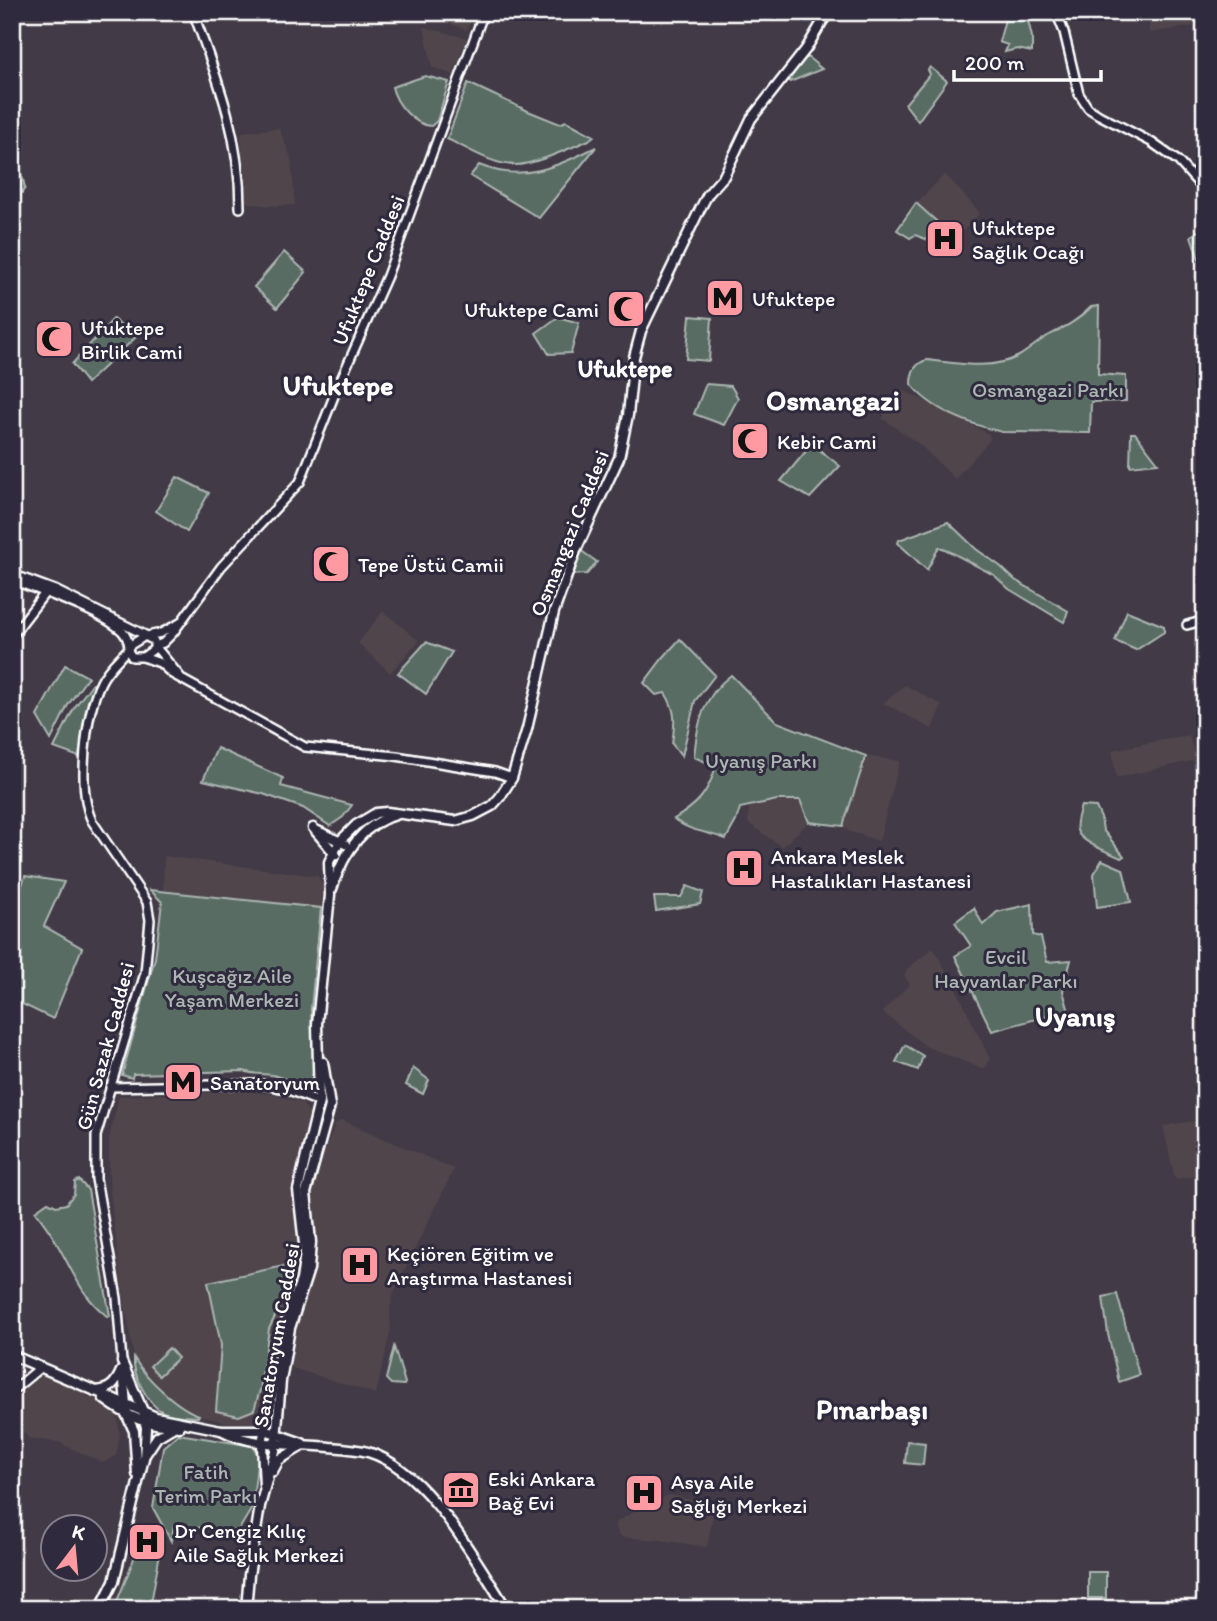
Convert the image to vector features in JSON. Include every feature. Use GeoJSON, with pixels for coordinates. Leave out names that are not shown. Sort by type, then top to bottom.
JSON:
{"type":"FeatureCollection","features":[{"type":"Feature","properties":{"kind":"main road","name":"Osmangazi Caddesi"},"geometry":{"type":"LineString","coordinates":[[401,814],[455,821],[473,816],[492,806],[512,778],[527,729],[537,676],[554,612],[577,548],[619,458],[628,415],[634,356],[641,331],[700,209],[708,194],[724,176],[751,119],[806,49],[826,16]]}},
{"type":"Feature","properties":{"kind":"main road","name":"Sanatoryum Caddesi"},"geometry":{"type":"LineString","coordinates":[[264,1486],[262,1443],[285,1324],[301,1280],[305,1253],[298,1190],[319,1102],[317,1024],[330,895],[329,862],[340,841],[369,816],[387,812],[401,814]]}},
{"type":"Feature","properties":{"kind":"main road","name":"Sanatoryum Caddesi"},"geometry":{"type":"LineString","coordinates":[[330,895],[341,861],[351,846],[387,817],[401,814]]}},
{"type":"Feature","properties":{"kind":"main road"},"geometry":{"type":"LineString","coordinates":[[341,861],[313,828],[351,846]]}},
{"type":"Feature","properties":{"kind":"main road","name":"Sanatoryum Caddesi"},"geometry":{"type":"LineString","coordinates":[[246,1609],[248,1575],[264,1486],[275,1446],[281,1381],[290,1328],[309,1269],[311,1242],[306,1193],[330,1106],[317,1024]]}},
{"type":"Feature","properties":{"kind":"main road"},"geometry":{"type":"LineString","coordinates":[[12,1355],[156,1417],[221,1430],[265,1430],[305,1444]]}},
{"type":"Feature","properties":{"kind":"main road"},"geometry":{"type":"LineString","coordinates":[[93,1391],[107,1390],[112,1386],[121,1372],[122,1362]]}},
{"type":"Feature","properties":{"kind":"main road","name":"Gün Sazak Caddesi"},"geometry":{"type":"LineString","coordinates":[[122,1362],[127,1416],[134,1431],[137,1481]]}},
{"type":"Feature","properties":{"kind":"main road","name":"Gün Sazak Caddesi"},"geometry":{"type":"LineString","coordinates":[[100,1609],[114,1581],[144,1458],[143,1411],[122,1362]]}},
{"type":"Feature","properties":{"kind":"main road"},"geometry":{"type":"LineString","coordinates":[[93,1391],[127,1416],[145,1422],[199,1427]]}},
{"type":"Feature","properties":{"kind":"main road"},"geometry":{"type":"LineString","coordinates":[[144,1458],[157,1437],[165,1431],[180,1427]]}},
{"type":"Feature","properties":{"kind":"main road"},"geometry":{"type":"LineString","coordinates":[[221,1430],[230,1435],[275,1446],[305,1444],[368,1452],[413,1478],[442,1511],[508,1609]]}},
{"type":"Feature","properties":{"kind":"main road"},"geometry":{"type":"LineString","coordinates":[[264,1486],[279,1460],[305,1444]]}},
{"type":"Feature","properties":{"kind":"street"},"geometry":{"type":"LineString","coordinates":[[193,12],[216,72],[234,133],[240,181],[240,208]]}},
{"type":"Feature","properties":{"kind":"street","name":"Ufuktepe Caddesi"},"geometry":{"type":"LineString","coordinates":[[143,657],[173,633],[221,567],[300,482],[338,386],[390,268],[484,12]]}},
{"type":"Feature","properties":{"kind":"street"},"geometry":{"type":"LineString","coordinates":[[814,12],[826,16]]}},
{"type":"Feature","properties":{"kind":"street"},"geometry":{"type":"LineString","coordinates":[[1056,12],[1064,32],[1079,94],[1088,108],[1151,142],[1178,161],[1205,191]]}},
{"type":"Feature","properties":{"kind":"street"},"geometry":{"type":"LineString","coordinates":[[12,574],[151,638],[182,679]]}},
{"type":"Feature","properties":{"kind":"street"},"geometry":{"type":"LineString","coordinates":[[12,580],[50,591],[121,631],[134,658]]}},
{"type":"Feature","properties":{"kind":"street"},"geometry":{"type":"LineString","coordinates":[[12,636],[50,591]]}},
{"type":"Feature","properties":{"kind":"street"},"geometry":{"type":"LineString","coordinates":[[1187,625],[1205,620]]}},
{"type":"Feature","properties":{"kind":"street"},"geometry":{"type":"LineString","coordinates":[[146,636],[161,634],[179,623]]}},
{"type":"Feature","properties":{"kind":"street","name":"Gün Sazak Caddesi"},"geometry":{"type":"LineString","coordinates":[[122,1362],[117,1298],[96,1179],[96,1136],[145,973],[150,920],[147,902],[107,845],[86,809],[85,755],[94,697],[105,675],[129,647],[146,636]]}},
{"type":"Feature","properties":{"kind":"street"},"geometry":{"type":"LineString","coordinates":[[105,675],[134,658],[143,657],[160,663],[172,674],[305,747],[396,756],[495,772],[512,778]]}},
{"type":"Feature","properties":{"kind":"street"},"geometry":{"type":"LineString","coordinates":[[110,1087],[261,1084],[286,1089],[319,1102]]}},
{"type":"Feature","properties":{"kind":"street"},"geometry":{"type":"LineString","coordinates":[[12,1391],[41,1367]]}},
{"type":"Feature","properties":{"kind":"shaded area"},"geometry":{"type":"Polygon","coordinates":[[[420,12],[474,12],[467,30],[420,12]]]}},
{"type":"Feature","properties":{"kind":"shaded area"},"geometry":{"type":"Polygon","coordinates":[[[1149,12],[1193,12],[1194,26],[1149,33],[1149,12]]]}},
{"type":"Feature","properties":{"kind":"shaded area"},"geometry":{"type":"Polygon","coordinates":[[[424,27],[467,38],[453,75],[432,67],[424,27]]]}},
{"type":"Feature","properties":{"kind":"shaded area"},"geometry":{"type":"Polygon","coordinates":[[[279,128],[291,158],[295,205],[269,206],[248,203],[244,200],[241,132],[279,128]]]}},
{"type":"Feature","properties":{"kind":"shaded area"},"geometry":{"type":"Polygon","coordinates":[[[945,174],[980,213],[955,239],[916,203],[945,174]]]}},
{"type":"Feature","properties":{"kind":"shaded area"},"geometry":{"type":"Polygon","coordinates":[[[901,389],[989,434],[990,440],[955,479],[920,445],[882,418],[901,389]]]}},
{"type":"Feature","properties":{"kind":"shaded area"},"geometry":{"type":"Polygon","coordinates":[[[383,611],[419,641],[390,673],[358,643],[383,611]]]}},
{"type":"Feature","properties":{"kind":"shaded area"},"geometry":{"type":"Polygon","coordinates":[[[905,685],[942,705],[932,729],[883,703],[905,685]]]}},
{"type":"Feature","properties":{"kind":"shaded area"},"geometry":{"type":"Polygon","coordinates":[[[1189,735],[1196,760],[1116,778],[1112,750],[1189,735]]]}},
{"type":"Feature","properties":{"kind":"shaded area"},"geometry":{"type":"Polygon","coordinates":[[[866,756],[900,761],[879,841],[848,831],[843,826],[866,756]]]}},
{"type":"Feature","properties":{"kind":"shaded area"},"geometry":{"type":"Polygon","coordinates":[[[777,800],[800,800],[809,822],[782,847],[748,823],[749,806],[777,800]]]}},
{"type":"Feature","properties":{"kind":"shaded area"},"geometry":{"type":"Polygon","coordinates":[[[164,856],[318,876],[323,886],[321,908],[163,891],[164,856]]]}},
{"type":"Feature","properties":{"kind":"shaded area"},"geometry":{"type":"Polygon","coordinates":[[[933,948],[954,984],[990,1059],[983,1069],[927,1047],[882,1012],[910,984],[904,976],[907,969],[933,948]]]}},
{"type":"Feature","properties":{"kind":"shaded area"},"geometry":{"type":"Polygon","coordinates":[[[240,1091],[271,1094],[302,1103],[310,1114],[293,1195],[299,1231],[299,1276],[273,1333],[262,1412],[254,1423],[224,1422],[193,1414],[141,1370],[134,1358],[120,1275],[109,1183],[109,1138],[119,1096],[240,1091]]]}},
{"type":"Feature","properties":{"kind":"shaded area"},"geometry":{"type":"Polygon","coordinates":[[[1205,1119],[1205,1175],[1175,1179],[1163,1126],[1205,1119]]]}},
{"type":"Feature","properties":{"kind":"shaded area","name":"Keçiören Eğitim ve Araştırma Hastanesi"},"geometry":{"type":"Polygon","coordinates":[[[342,1120],[454,1169],[394,1292],[390,1309],[391,1329],[376,1394],[289,1367],[295,1329],[311,1278],[314,1251],[311,1185],[335,1124],[342,1120]]]}},
{"type":"Feature","properties":{"kind":"shaded area"},"geometry":{"type":"Polygon","coordinates":[[[43,1373],[78,1388],[117,1414],[120,1436],[116,1456],[103,1463],[58,1442],[28,1438],[12,1414],[12,1400],[43,1373]]]}},
{"type":"Feature","properties":{"kind":"shaded area"},"geometry":{"type":"Polygon","coordinates":[[[670,1495],[715,1505],[707,1547],[619,1537],[615,1523],[650,1502],[670,1495]]]}},
{"type":"Feature","properties":{"kind":"green space"},"geometry":{"type":"Polygon","coordinates":[[[1007,12],[1026,12],[1032,37],[1032,52],[1017,49],[1005,52],[1008,45],[999,42],[1007,12]]]}},
{"type":"Feature","properties":{"kind":"green space"},"geometry":{"type":"Polygon","coordinates":[[[805,55],[822,69],[790,82],[788,78],[805,55]]]}},
{"type":"Feature","properties":{"kind":"green space"},"geometry":{"type":"Polygon","coordinates":[[[930,67],[947,81],[918,121],[905,104],[930,74],[930,67]]]}},
{"type":"Feature","properties":{"kind":"green space"},"geometry":{"type":"Polygon","coordinates":[[[425,76],[449,82],[437,121],[431,126],[412,118],[397,100],[392,87],[425,76]]]}},
{"type":"Feature","properties":{"kind":"green space"},"geometry":{"type":"Polygon","coordinates":[[[468,83],[560,124],[566,121],[594,136],[552,156],[523,164],[506,164],[489,159],[447,139],[468,83]]]}},
{"type":"Feature","properties":{"kind":"green space"},"geometry":{"type":"Polygon","coordinates":[[[596,147],[539,218],[470,176],[479,165],[510,173],[539,170],[567,161],[596,147]]]}},
{"type":"Feature","properties":{"kind":"green space"},"geometry":{"type":"Polygon","coordinates":[[[12,165],[23,179],[25,188],[12,207],[12,165]]]}},
{"type":"Feature","properties":{"kind":"green space"},"geometry":{"type":"Polygon","coordinates":[[[916,203],[944,228],[931,241],[915,235],[910,238],[897,230],[916,203]]]}},
{"type":"Feature","properties":{"kind":"green space"},"geometry":{"type":"Polygon","coordinates":[[[1200,230],[1205,236],[1205,277],[1191,236],[1200,230]]]}},
{"type":"Feature","properties":{"kind":"green space"},"geometry":{"type":"Polygon","coordinates":[[[284,252],[306,272],[277,308],[254,287],[284,252]]]}},
{"type":"Feature","properties":{"kind":"green space","name":"Osmangazi Parkı"},"geometry":{"type":"Polygon","coordinates":[[[1099,306],[1098,374],[1126,376],[1126,401],[1091,402],[1090,433],[1002,432],[990,429],[940,409],[911,384],[914,369],[923,361],[985,365],[1008,361],[1070,324],[1091,307],[1099,306]]]}},
{"type":"Feature","properties":{"kind":"green space"},"geometry":{"type":"Polygon","coordinates":[[[690,316],[712,318],[709,361],[686,359],[690,316]]]}},
{"type":"Feature","properties":{"kind":"green space"},"geometry":{"type":"Polygon","coordinates":[[[558,317],[579,323],[571,353],[549,354],[536,333],[558,317]]]}},
{"type":"Feature","properties":{"kind":"green space"},"geometry":{"type":"Polygon","coordinates":[[[113,319],[136,337],[87,383],[72,364],[113,319]]]}},
{"type":"Feature","properties":{"kind":"green space"},"geometry":{"type":"Polygon","coordinates":[[[706,384],[731,386],[738,398],[724,425],[694,414],[706,384]]]}},
{"type":"Feature","properties":{"kind":"green space"},"geometry":{"type":"Polygon","coordinates":[[[1131,433],[1135,433],[1158,463],[1130,466],[1131,433]]]}},
{"type":"Feature","properties":{"kind":"green space"},"geometry":{"type":"Polygon","coordinates":[[[812,444],[840,466],[810,498],[781,481],[812,444]]]}},
{"type":"Feature","properties":{"kind":"green space"},"geometry":{"type":"Polygon","coordinates":[[[177,477],[209,493],[187,532],[156,511],[177,477]]]}},
{"type":"Feature","properties":{"kind":"green space"},"geometry":{"type":"Polygon","coordinates":[[[948,522],[1015,580],[1068,611],[1064,622],[1009,589],[994,575],[945,549],[939,547],[927,570],[898,543],[899,540],[948,522]]]}},
{"type":"Feature","properties":{"kind":"green space"},"geometry":{"type":"Polygon","coordinates":[[[580,550],[597,562],[587,574],[571,575],[580,550]]]}},
{"type":"Feature","properties":{"kind":"green space"},"geometry":{"type":"Polygon","coordinates":[[[1127,611],[1164,626],[1164,632],[1136,650],[1115,641],[1127,611]]]}},
{"type":"Feature","properties":{"kind":"green space"},"geometry":{"type":"Polygon","coordinates":[[[680,639],[715,675],[695,701],[682,756],[672,744],[674,717],[669,699],[665,693],[656,695],[644,683],[680,639]]]}},
{"type":"Feature","properties":{"kind":"green space"},"geometry":{"type":"Polygon","coordinates":[[[426,642],[452,652],[426,694],[398,673],[426,642]]]}},
{"type":"Feature","properties":{"kind":"green space"},"geometry":{"type":"Polygon","coordinates":[[[65,665],[88,677],[68,705],[51,740],[37,716],[65,665]]]}},
{"type":"Feature","properties":{"kind":"green space","name":"Uyanış Parkı"},"geometry":{"type":"Polygon","coordinates":[[[731,675],[777,722],[866,756],[843,826],[809,822],[800,800],[777,800],[740,808],[726,839],[692,829],[674,819],[701,798],[713,776],[716,766],[694,757],[697,733],[708,701],[721,683],[731,675]]]}},
{"type":"Feature","properties":{"kind":"green space"},"geometry":{"type":"Polygon","coordinates":[[[92,684],[79,757],[54,748],[74,708],[92,684]]]}},
{"type":"Feature","properties":{"kind":"green space"},"geometry":{"type":"Polygon","coordinates":[[[217,748],[283,778],[281,786],[352,805],[343,817],[330,826],[303,808],[263,794],[203,780],[217,748]]]}},
{"type":"Feature","properties":{"kind":"green space"},"geometry":{"type":"Polygon","coordinates":[[[1081,806],[1096,807],[1103,830],[1124,856],[1121,858],[1083,839],[1076,824],[1081,806]]]}},
{"type":"Feature","properties":{"kind":"green space"},"geometry":{"type":"Polygon","coordinates":[[[1102,860],[1123,869],[1131,902],[1097,907],[1094,874],[1102,860]]]}},
{"type":"Feature","properties":{"kind":"green space"},"geometry":{"type":"Polygon","coordinates":[[[25,876],[64,882],[44,926],[82,948],[53,1019],[14,1000],[12,1002],[12,916],[25,876]]]}},
{"type":"Feature","properties":{"kind":"green space"},"geometry":{"type":"Polygon","coordinates":[[[687,886],[703,892],[700,904],[656,911],[654,897],[681,897],[687,886]]]}},
{"type":"Feature","properties":{"kind":"green space","name":"Kuşcağız Aile Yaşam Merkezi"},"geometry":{"type":"Polygon","coordinates":[[[150,890],[321,908],[311,1009],[314,1068],[311,1083],[302,1084],[272,1075],[244,1071],[133,1074],[132,1078],[122,1075],[155,958],[162,902],[150,890]]]}},
{"type":"Feature","properties":{"kind":"green space","name":"Evcil Hayvanlar Parkı"},"geometry":{"type":"Polygon","coordinates":[[[1032,904],[1033,935],[1041,937],[1047,962],[1071,960],[1063,991],[1068,1008],[1066,1011],[992,1031],[955,956],[971,946],[955,922],[974,908],[983,925],[997,912],[1032,904]]]}},
{"type":"Feature","properties":{"kind":"green space"},"geometry":{"type":"Polygon","coordinates":[[[905,1045],[923,1056],[918,1070],[896,1062],[905,1045]]]}},
{"type":"Feature","properties":{"kind":"green space"},"geometry":{"type":"Polygon","coordinates":[[[413,1068],[429,1080],[423,1094],[406,1085],[413,1068]]]}},
{"type":"Feature","properties":{"kind":"green space"},"geometry":{"type":"Polygon","coordinates":[[[79,1180],[88,1190],[110,1316],[108,1317],[84,1292],[52,1235],[35,1211],[48,1202],[56,1206],[66,1204],[74,1194],[75,1182],[79,1180]]]}},
{"type":"Feature","properties":{"kind":"green space"},"geometry":{"type":"Polygon","coordinates":[[[284,1266],[290,1269],[289,1282],[269,1329],[260,1390],[254,1410],[239,1416],[216,1411],[221,1345],[208,1282],[284,1266]]]}},
{"type":"Feature","properties":{"kind":"green space"},"geometry":{"type":"Polygon","coordinates":[[[1117,1294],[1139,1375],[1119,1382],[1103,1297],[1117,1294]]]}},
{"type":"Feature","properties":{"kind":"green space"},"geometry":{"type":"Polygon","coordinates":[[[394,1347],[404,1385],[391,1384],[386,1379],[394,1347]]]}},
{"type":"Feature","properties":{"kind":"green space"},"geometry":{"type":"Polygon","coordinates":[[[169,1348],[178,1358],[159,1376],[150,1366],[169,1348]]]}},
{"type":"Feature","properties":{"kind":"green space"},"geometry":{"type":"Polygon","coordinates":[[[134,1358],[162,1391],[181,1406],[199,1415],[198,1417],[171,1415],[157,1408],[138,1380],[134,1358]]]}},
{"type":"Feature","properties":{"kind":"green space","name":"Fatih Terim Parkı"},"geometry":{"type":"Polygon","coordinates":[[[178,1434],[253,1446],[258,1456],[252,1508],[240,1528],[235,1531],[174,1525],[171,1541],[153,1508],[163,1447],[178,1434]]]}},
{"type":"Feature","properties":{"kind":"green space"},"geometry":{"type":"Polygon","coordinates":[[[907,1441],[925,1443],[923,1465],[905,1463],[907,1441]]]}},
{"type":"Feature","properties":{"kind":"green space"},"geometry":{"type":"Polygon","coordinates":[[[137,1551],[160,1553],[150,1609],[114,1609],[137,1551]]]}},
{"type":"Feature","properties":{"kind":"green space"},"geometry":{"type":"Polygon","coordinates":[[[1088,1572],[1106,1572],[1106,1598],[1088,1598],[1088,1572]]]}},
{"type":"Feature","properties":{"kind":"place","name":"Ufuktepe Sağlık Ocağı"},"geometry":{"type":"Point","coordinates":[945,239]}},
{"type":"Feature","properties":{"kind":"place","name":"Ufuktepe"},"geometry":{"type":"Point","coordinates":[725,298]}},
{"type":"Feature","properties":{"kind":"place","name":"Ufuktepe Cami"},"geometry":{"type":"Point","coordinates":[626,309]}},
{"type":"Feature","properties":{"kind":"place","name":"Ufuktepe Birlik Cami"},"geometry":{"type":"Point","coordinates":[54,339]}},
{"type":"Feature","properties":{"kind":"place","name":"Kebir Cami"},"geometry":{"type":"Point","coordinates":[750,441]}},
{"type":"Feature","properties":{"kind":"place","name":"Tepe Üstü Camii"},"geometry":{"type":"Point","coordinates":[331,564]}},
{"type":"Feature","properties":{"kind":"place","name":"Ankara Meslek Hastalıkları Hastanesi"},"geometry":{"type":"Point","coordinates":[744,868]}},
{"type":"Feature","properties":{"kind":"place","name":"Sanatoryum"},"geometry":{"type":"Point","coordinates":[183,1082]}},
{"type":"Feature","properties":{"kind":"place","name":"Keçiören Eğitim ve Araştırma Hastanesi"},"geometry":{"type":"Point","coordinates":[360,1265]}},
{"type":"Feature","properties":{"kind":"place","name":"Eski Ankara Bağ Evi"},"geometry":{"type":"Point","coordinates":[461,1490]}},
{"type":"Feature","properties":{"kind":"place","name":"Asya Aile Sağlığı Merkezi"},"geometry":{"type":"Point","coordinates":[644,1493]}},
{"type":"Feature","properties":{"kind":"place","name":"Dr Cengiz Kılıç Aile Sağlık Merkezi"},"geometry":{"type":"Point","coordinates":[147,1542]}},
{"type":"Feature","properties":{"kind":"district","name":"Ufuktepe"},"geometry":{"type":"Point","coordinates":[625,368]}},
{"type":"Feature","properties":{"kind":"district","name":"Ufuktepe"},"geometry":{"type":"Point","coordinates":[338,385]}},
{"type":"Feature","properties":{"kind":"district","name":"Osmangazi"},"geometry":{"type":"Point","coordinates":[833,400]}},
{"type":"Feature","properties":{"kind":"district","name":"Uyanış"},"geometry":{"type":"Point","coordinates":[1075,1016]}},
{"type":"Feature","properties":{"kind":"district","name":"Pınarbaşı"},"geometry":{"type":"Point","coordinates":[872,1409]}}]}
